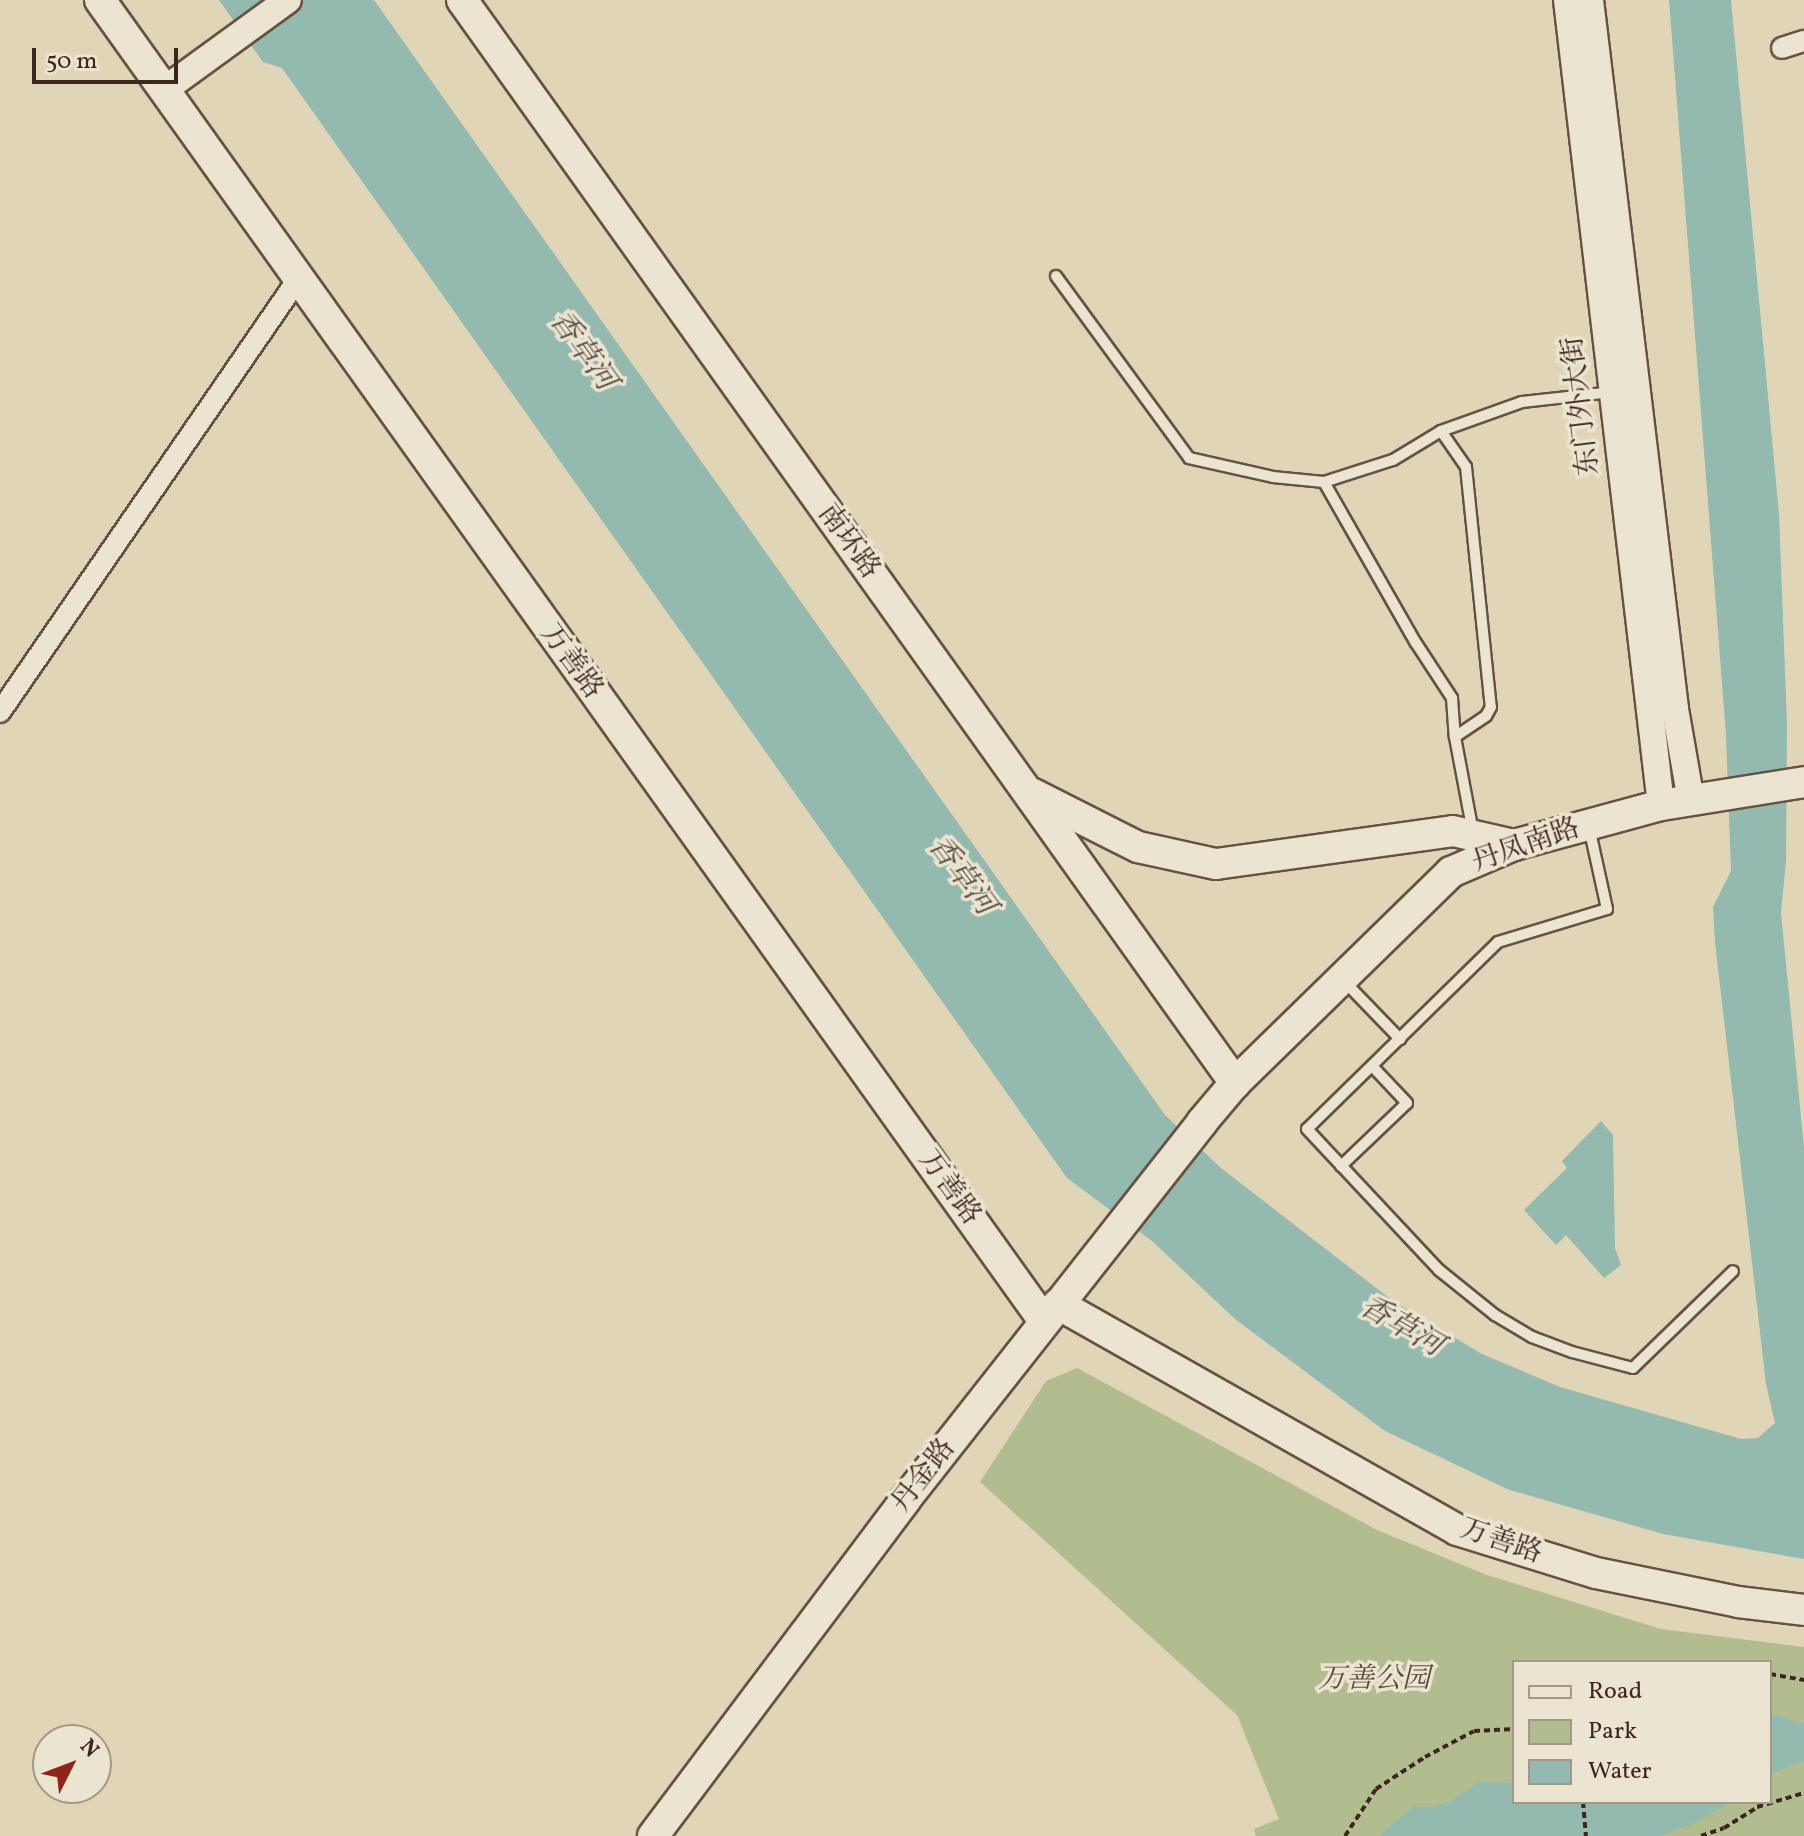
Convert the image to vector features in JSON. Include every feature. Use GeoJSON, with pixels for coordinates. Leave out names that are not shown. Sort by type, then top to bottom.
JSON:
{"type":"FeatureCollection","features":[{"type":"Feature","properties":{"kind":"main road","name":"万善路"},"geometry":{"type":"LineString","coordinates":[[100,0],[298,279],[1051,1312],[1457,1530],[1596,1573],[1738,1602],[1804,1610]]}},
{"type":"Feature","properties":{"kind":"main road","name":"南环路"},"geometry":{"type":"LineString","coordinates":[[462,0],[1235,1083]]}},
{"type":"Feature","properties":{"kind":"main road","name":"丹凤南路"},"geometry":{"type":"LineString","coordinates":[[1202,1122],[1235,1083],[1476,848],[1514,845],[1661,805],[1802,782]]}},
{"type":"Feature","properties":{"kind":"main road"},"geometry":{"type":"LineString","coordinates":[[1026,790],[1138,847],[1216,864],[1453,831],[1476,848]]}},
{"type":"Feature","properties":{"kind":"main road","name":"丹金路"},"geometry":{"type":"LineString","coordinates":[[653,1836],[1051,1312],[1202,1122]]}},
{"type":"Feature","properties":{"kind":"street"},"geometry":{"type":"LineString","coordinates":[[164,90],[288,0]]}},
{"type":"Feature","properties":{"kind":"street","name":"东门外大街"},"geometry":{"type":"LineString","coordinates":[[1567,0],[1661,805]]}},
{"type":"Feature","properties":{"kind":"street","name":"东门外大街"},"geometry":{"type":"LineString","coordinates":[[1590,0],[1673,693],[1691,801]]}},
{"type":"Feature","properties":{"kind":"street"},"geometry":{"type":"LineString","coordinates":[[1782,48],[1804,41]]}},
{"type":"Feature","properties":{"kind":"street"},"geometry":{"type":"LineString","coordinates":[[0,712],[298,279]]}},
{"type":"Feature","properties":{"kind":"lane"},"geometry":{"type":"LineString","coordinates":[[1056,276],[1189,458],[1273,477],[1324,482],[1393,460],[1441,431],[1522,402],[1613,392]]}},
{"type":"Feature","properties":{"kind":"lane"},"geometry":{"type":"LineString","coordinates":[[1441,431],[1466,467],[1491,707],[1486,716],[1455,737]]}},
{"type":"Feature","properties":{"kind":"lane"},"geometry":{"type":"LineString","coordinates":[[1324,482],[1416,643],[1452,698],[1455,737],[1476,848]]}},
{"type":"Feature","properties":{"kind":"lane"},"geometry":{"type":"LineString","coordinates":[[1589,825],[1607,909],[1498,942],[1307,1129],[1391,1222],[1461,1288],[1495,1315],[1532,1337],[1572,1352],[1633,1368],[1733,1271]]}},
{"type":"Feature","properties":{"kind":"lane"},"geometry":{"type":"LineString","coordinates":[[1342,980],[1400,1039]]}},
{"type":"Feature","properties":{"kind":"lane"},"geometry":{"type":"LineString","coordinates":[[1341,1166],[1407,1103],[1373,1067]]}},
{"type":"Feature","properties":{"kind":"path"},"geometry":{"type":"LineString","coordinates":[[1772,1674],[1804,1680]]}},
{"type":"Feature","properties":{"kind":"path"},"geometry":{"type":"LineString","coordinates":[[1345,1836],[1376,1789],[1425,1757],[1474,1731],[1512,1729]]}},
{"type":"Feature","properties":{"kind":"path"},"geometry":{"type":"LineString","coordinates":[[1772,1803],[1804,1793]]}},
{"type":"Feature","properties":{"kind":"path"},"geometry":{"type":"LineString","coordinates":[[1583,1804],[1586,1836]]}},
{"type":"Feature","properties":{"kind":"path"},"geometry":{"type":"LineString","coordinates":[[1701,1836],[1724,1828],[1767,1804]]}},
{"type":"Feature","properties":{"kind":"green space","name":"万善公园"},"geometry":{"type":"Polygon","coordinates":[[[1077,1368],[1377,1530],[1487,1575],[1661,1629],[1804,1647],[1804,1836],[1256,1836],[1254,1829],[1279,1819],[1237,1715],[980,1482],[1046,1381],[1077,1368]]]}},
{"type":"Feature","properties":{"kind":"water","name":"香草河"},"geometry":{"type":"Polygon","coordinates":[[[219,0],[374,0],[1165,1115],[1221,1168],[1393,1301],[1482,1354],[1560,1387],[1741,1439],[1758,1438],[1775,1423],[1766,1384],[1715,942],[1713,907],[1731,871],[1726,735],[1669,0],[1731,0],[1779,514],[1787,724],[1786,861],[1781,913],[1804,1148],[1804,1559],[1663,1534],[1507,1489],[1385,1431],[1235,1319],[1152,1241],[1067,1178],[282,68],[263,62],[219,0]]]}},
{"type":"Feature","properties":{"kind":"water"},"geometry":{"type":"Polygon","coordinates":[[[1601,1121],[1613,1135],[1615,1248],[1621,1265],[1604,1278],[1566,1235],[1556,1245],[1524,1210],[1567,1168],[1562,1161],[1601,1121]]]}},
{"type":"Feature","properties":{"kind":"water"},"geometry":{"type":"Polygon","coordinates":[[[1772,1714],[1804,1724],[1804,1761],[1772,1773],[1772,1714]]]}},
{"type":"Feature","properties":{"kind":"water"},"geometry":{"type":"Polygon","coordinates":[[[1479,1782],[1512,1783],[1512,1804],[1728,1804],[1693,1824],[1659,1836],[1379,1836],[1412,1807],[1430,1807],[1451,1801],[1479,1782]]]}}]}
